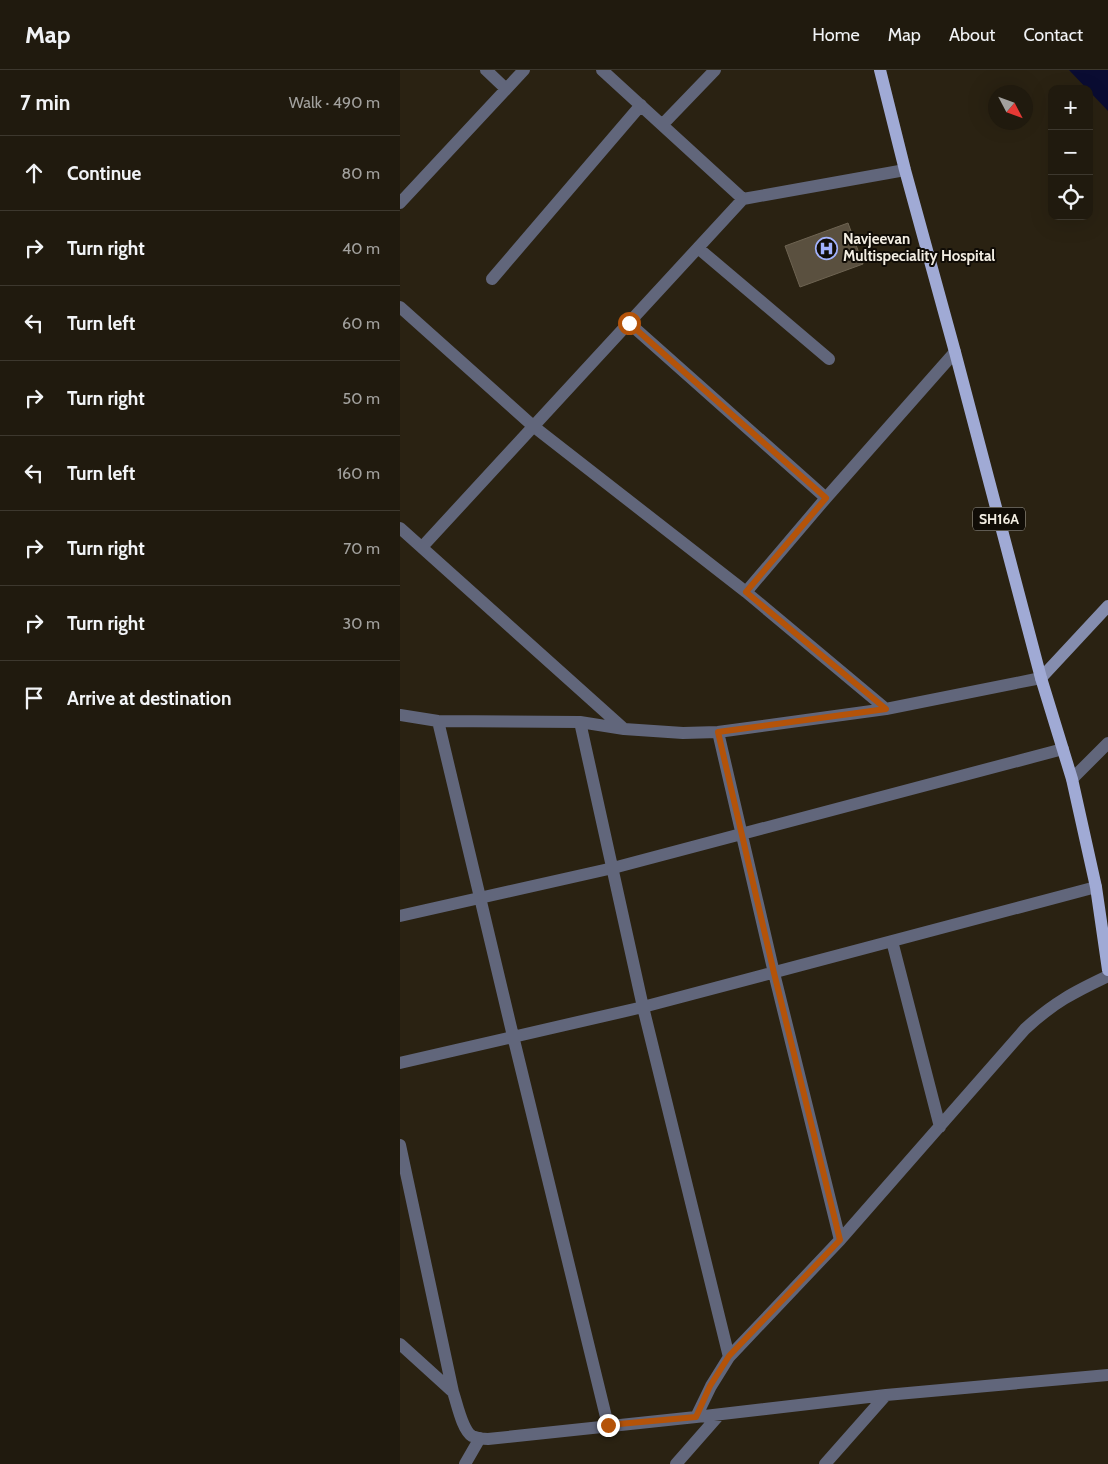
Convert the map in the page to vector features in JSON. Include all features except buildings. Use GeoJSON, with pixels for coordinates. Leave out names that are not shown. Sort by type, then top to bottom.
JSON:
{"type":"FeatureCollection","features":[{"type":"Feature","properties":{"kind":"main road","name":"SH16A"},"geometry":{"type":"LineString","coordinates":[[880,70],[1040,678],[1072,779],[1096,887],[1108,970]]}},
{"type":"Feature","properties":{"kind":"street"},"geometry":{"type":"LineString","coordinates":[[486,70],[506,89]]}},
{"type":"Feature","properties":{"kind":"street"},"geometry":{"type":"LineString","coordinates":[[400,203],[524,70]]}},
{"type":"Feature","properties":{"kind":"street"},"geometry":{"type":"LineString","coordinates":[[602,70],[743,199]]}},
{"type":"Feature","properties":{"kind":"street"},"geometry":{"type":"LineString","coordinates":[[663,124],[715,70]]}},
{"type":"Feature","properties":{"kind":"street"},"geometry":{"type":"LineString","coordinates":[[492,280],[640,105]]}},
{"type":"Feature","properties":{"kind":"street"},"geometry":{"type":"LineString","coordinates":[[422,546],[743,199],[905,170]]}},
{"type":"Feature","properties":{"kind":"street"},"geometry":{"type":"LineString","coordinates":[[698,248],[829,359]]}},
{"type":"Feature","properties":{"kind":"street"},"geometry":{"type":"LineString","coordinates":[[400,307],[533,426],[746,592],[886,709]]}},
{"type":"Feature","properties":{"kind":"street"},"geometry":{"type":"LineString","coordinates":[[629,323],[826,498]]}},
{"type":"Feature","properties":{"kind":"street"},"geometry":{"type":"LineString","coordinates":[[746,592],[955,352]]}},
{"type":"Feature","properties":{"kind":"street"},"geometry":{"type":"LineString","coordinates":[[400,528],[624,729]]}},
{"type":"Feature","properties":{"kind":"street"},"geometry":{"type":"LineString","coordinates":[[400,715],[438,721],[580,722],[624,729],[684,733],[718,732],[886,709],[1040,678],[1108,606]]}},
{"type":"Feature","properties":{"kind":"street"},"geometry":{"type":"LineString","coordinates":[[438,721],[608,1425]]}},
{"type":"Feature","properties":{"kind":"street"},"geometry":{"type":"LineString","coordinates":[[580,722],[643,1008],[729,1356]]}},
{"type":"Feature","properties":{"kind":"street"},"geometry":{"type":"LineString","coordinates":[[718,732],[774,973],[840,1240]]}},
{"type":"Feature","properties":{"kind":"street"},"geometry":{"type":"LineString","coordinates":[[1072,779],[1108,743]]}},
{"type":"Feature","properties":{"kind":"street"},"geometry":{"type":"LineString","coordinates":[[400,916],[613,868],[1064,749]]}},
{"type":"Feature","properties":{"kind":"street"},"geometry":{"type":"LineString","coordinates":[[400,1063],[643,1008],[1096,887]]}},
{"type":"Feature","properties":{"kind":"street"},"geometry":{"type":"LineString","coordinates":[[892,941],[940,1127]]}},
{"type":"Feature","properties":{"kind":"street"},"geometry":{"type":"LineString","coordinates":[[696,1417],[710,1386],[729,1356],[840,1240],[1025,1029],[1045,1011],[1068,995],[1108,976]]}},
{"type":"Feature","properties":{"kind":"street"},"geometry":{"type":"LineString","coordinates":[[400,1145],[453,1392],[466,1429],[471,1436],[488,1439],[608,1425],[720,1415],[886,1395],[1108,1375]]}},
{"type":"Feature","properties":{"kind":"street"},"geometry":{"type":"LineString","coordinates":[[400,1344],[453,1392]]}},
{"type":"Feature","properties":{"kind":"street"},"geometry":{"type":"LineString","coordinates":[[824,1464],[886,1395]]}},
{"type":"Feature","properties":{"kind":"street"},"geometry":{"type":"LineString","coordinates":[[676,1464],[720,1415]]}},
{"type":"Feature","properties":{"kind":"street"},"geometry":{"type":"LineString","coordinates":[[465,1464],[480,1438]]}},
{"type":"Feature","properties":{"kind":"shaded area"},"geometry":{"type":"Polygon","coordinates":[[[1069,70],[1108,70],[1108,111],[1093,95],[1093,85],[1083,85],[1069,70]]]}},
{"type":"Feature","properties":{"kind":"place","name":"Navjeevan Multispeciality Hospital"},"geometry":{"type":"Point","coordinates":[827,248]}},
{"type":"Feature","properties":{"kind":"route"},"geometry":{"type":"LineString","coordinates":[[608,1425],[696,1417],[710,1386],[729,1356],[840,1240],[774,973],[718,732],[886,709],[746,592],[826,498],[629,323]]}}]}
